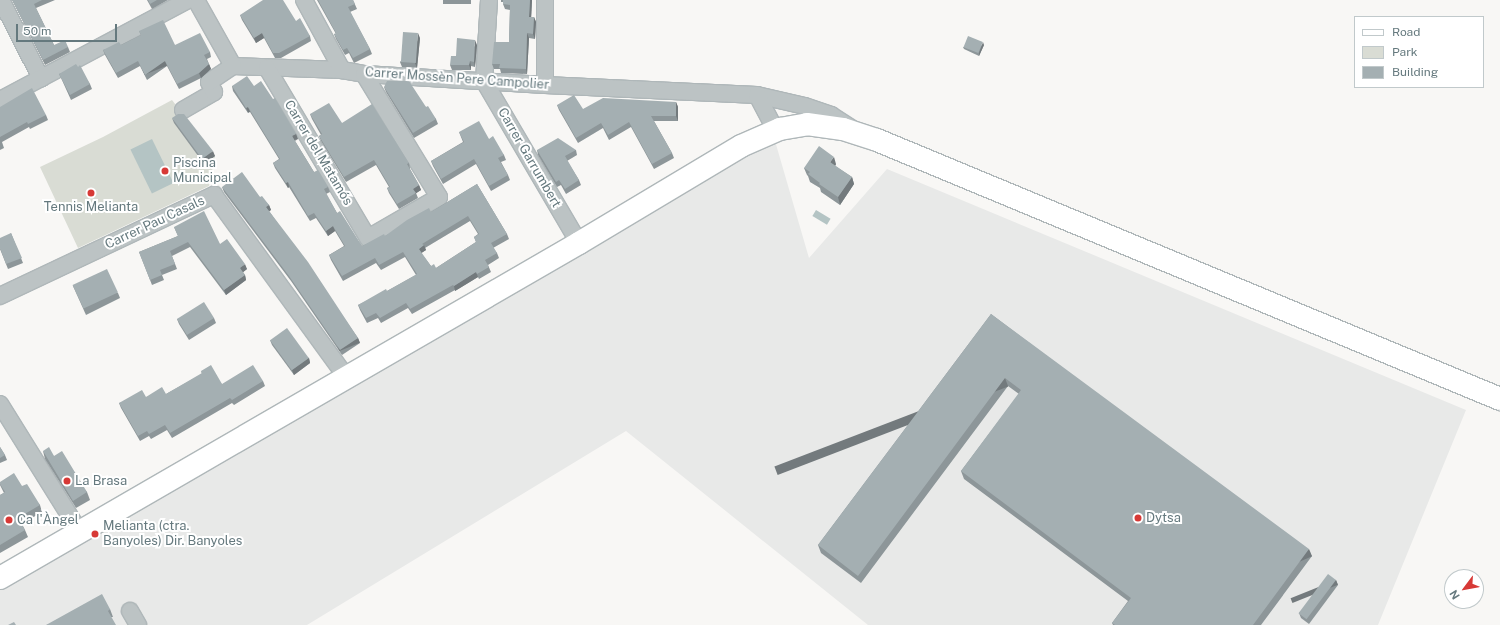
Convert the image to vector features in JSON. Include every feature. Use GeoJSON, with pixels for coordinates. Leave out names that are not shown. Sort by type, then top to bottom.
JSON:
{"type":"FeatureCollection","features":[{"type":"Feature","properties":{"kind":"main road"},"geometry":{"type":"LineString","coordinates":[[0,578],[579,243],[741,146],[786,128],[827,126],[863,135],[1500,399]]}},
{"type":"Feature","properties":{"kind":"street"},"geometry":{"type":"LineString","coordinates":[[1,0],[41,78]]}},
{"type":"Feature","properties":{"kind":"street"},"geometry":{"type":"LineString","coordinates":[[0,100],[188,0]]}},
{"type":"Feature","properties":{"kind":"street"},"geometry":{"type":"LineString","coordinates":[[183,110],[214,92],[209,82],[233,66],[196,0]]}},
{"type":"Feature","properties":{"kind":"street"},"geometry":{"type":"LineString","coordinates":[[304,0],[342,70]]}},
{"type":"Feature","properties":{"kind":"street"},"geometry":{"type":"LineString","coordinates":[[484,81],[489,0]]}},
{"type":"Feature","properties":{"kind":"street"},"geometry":{"type":"LineString","coordinates":[[545,0],[545,85]]}},
{"type":"Feature","properties":{"kind":"street","name":"Carrer Mossèn Pere Campolier"},"geometry":{"type":"LineString","coordinates":[[233,66],[342,70],[364,74],[545,85],[757,94],[831,115],[863,135]]}},
{"type":"Feature","properties":{"kind":"street","name":"Carrer del Matamós"},"geometry":{"type":"LineString","coordinates":[[268,68],[368,238],[439,196],[364,74]]}},
{"type":"Feature","properties":{"kind":"street","name":"Carrer Garrumbert"},"geometry":{"type":"LineString","coordinates":[[484,81],[579,243]]}},
{"type":"Feature","properties":{"kind":"street"},"geometry":{"type":"LineString","coordinates":[[757,94],[786,128],[796,104]]}},
{"type":"Feature","properties":{"kind":"street","name":"Carrer Pau Casals"},"geometry":{"type":"LineString","coordinates":[[0,296],[214,195],[346,377]]}},
{"type":"Feature","properties":{"kind":"street"},"geometry":{"type":"LineString","coordinates":[[0,404],[79,531]]}},
{"type":"Feature","properties":{"kind":"shaded area"},"geometry":{"type":"Polygon","coordinates":[[[773,134],[809,258],[887,169],[1466,410],[1378,625],[868,625],[626,431],[307,625],[0,625],[0,586],[773,134]]]}},
{"type":"Feature","properties":{"kind":"shaded area"},"geometry":{"type":"Polygon","coordinates":[[[152,139],[173,183],[152,194],[130,150],[152,139]]]}},
{"type":"Feature","properties":{"kind":"shaded area"},"geometry":{"type":"Polygon","coordinates":[[[816,210],[831,219],[827,225],[812,216],[816,210]]]}},
{"type":"Feature","properties":{"kind":"green space"},"geometry":{"type":"Polygon","coordinates":[[[172,100],[215,156],[209,186],[78,248],[40,167],[103,137],[172,100]]]}},
{"type":"Feature","properties":{"kind":"building"},"geometry":{"type":"Polygon","coordinates":[[[12,0],[42,0],[34,4],[54,45],[65,40],[68,47],[43,60],[12,0]]]}},
{"type":"Feature","properties":{"kind":"building"},"geometry":{"type":"Polygon","coordinates":[[[148,0],[157,0],[150,4],[148,0]]]}},
{"type":"Feature","properties":{"kind":"building"},"geometry":{"type":"Polygon","coordinates":[[[263,0],[283,0],[296,21],[300,18],[310,36],[279,53],[273,53],[262,33],[254,38],[240,15],[263,0]]]}},
{"type":"Feature","properties":{"kind":"building"},"geometry":{"type":"Polygon","coordinates":[[[318,0],[353,0],[355,4],[348,7],[370,49],[353,58],[347,48],[343,50],[334,34],[336,33],[318,0]]]}},
{"type":"Feature","properties":{"kind":"building"},"geometry":{"type":"Polygon","coordinates":[[[503,0],[530,0],[529,17],[534,17],[533,34],[527,33],[526,69],[499,68],[500,64],[492,64],[494,42],[509,42],[510,5],[503,4],[503,0]]]}},
{"type":"Feature","properties":{"kind":"building"},"geometry":{"type":"Polygon","coordinates":[[[163,20],[175,45],[200,33],[210,52],[204,55],[209,64],[199,73],[177,84],[165,61],[145,75],[138,61],[116,73],[103,50],[119,42],[121,45],[141,35],[139,31],[163,20]]]}},
{"type":"Feature","properties":{"kind":"building"},"geometry":{"type":"Polygon","coordinates":[[[403,32],[418,33],[416,63],[401,62],[403,32]]]}},
{"type":"Feature","properties":{"kind":"building"},"geometry":{"type":"Polygon","coordinates":[[[968,36],[983,42],[978,53],[964,47],[968,36]]]}},
{"type":"Feature","properties":{"kind":"building"},"geometry":{"type":"Polygon","coordinates":[[[457,38],[475,40],[474,62],[470,61],[469,65],[450,65],[451,56],[456,56],[457,38]]]}},
{"type":"Feature","properties":{"kind":"building"},"geometry":{"type":"Polygon","coordinates":[[[76,64],[78,67],[80,65],[90,84],[70,95],[59,74],[76,64]]]}},
{"type":"Feature","properties":{"kind":"building"},"geometry":{"type":"Polygon","coordinates":[[[247,76],[254,86],[261,81],[273,99],[275,98],[296,134],[292,136],[314,172],[318,170],[328,187],[324,189],[337,213],[340,211],[362,246],[384,234],[385,236],[407,220],[429,208],[431,212],[477,184],[507,234],[491,243],[497,253],[485,260],[489,267],[477,274],[476,272],[454,286],[453,285],[410,309],[406,303],[380,318],[376,313],[366,318],[358,305],[417,274],[403,252],[379,265],[375,258],[342,276],[329,255],[345,246],[333,226],[326,231],[314,213],[308,216],[288,182],[286,183],[273,163],[280,159],[248,107],[246,108],[232,86],[247,76]],[[468,216],[422,244],[424,245],[419,249],[431,266],[434,264],[436,268],[476,242],[474,237],[479,234],[468,216]]]}},
{"type":"Feature","properties":{"kind":"building"},"geometry":{"type":"Polygon","coordinates":[[[387,81],[409,81],[426,107],[428,106],[436,119],[413,133],[384,87],[387,81]]]}},
{"type":"Feature","properties":{"kind":"building"},"geometry":{"type":"Polygon","coordinates":[[[32,88],[46,115],[28,124],[27,122],[0,137],[0,107],[32,88]]]}},
{"type":"Feature","properties":{"kind":"building"},"geometry":{"type":"Polygon","coordinates":[[[574,95],[583,109],[603,98],[676,102],[676,116],[651,116],[672,153],[652,164],[629,122],[608,135],[601,123],[576,138],[557,105],[574,95]]]}},
{"type":"Feature","properties":{"kind":"building"},"geometry":{"type":"Polygon","coordinates":[[[329,103],[342,123],[372,104],[409,163],[407,164],[419,185],[413,189],[416,193],[397,204],[387,188],[390,187],[374,160],[344,177],[319,136],[322,134],[310,114],[329,103]]]}},
{"type":"Feature","properties":{"kind":"building"},"geometry":{"type":"Polygon","coordinates":[[[178,114],[184,114],[213,151],[202,159],[172,118],[178,114]]]}},
{"type":"Feature","properties":{"kind":"building"},"geometry":{"type":"Polygon","coordinates":[[[479,121],[489,139],[493,136],[504,155],[498,158],[508,175],[489,186],[474,159],[441,179],[431,161],[464,142],[459,132],[479,121]]]}},
{"type":"Feature","properties":{"kind":"building"},"geometry":{"type":"Polygon","coordinates":[[[558,138],[576,150],[565,156],[579,180],[565,189],[559,180],[556,182],[537,150],[558,138]]]}},
{"type":"Feature","properties":{"kind":"building"},"geometry":{"type":"Polygon","coordinates":[[[819,146],[834,157],[830,162],[852,177],[838,197],[819,184],[820,183],[808,174],[810,172],[804,168],[819,146]]]}},
{"type":"Feature","properties":{"kind":"building"},"geometry":{"type":"Polygon","coordinates":[[[242,172],[260,197],[262,196],[269,205],[266,207],[308,262],[358,338],[340,350],[289,276],[222,187],[242,172]]]}},
{"type":"Feature","properties":{"kind":"building"},"geometry":{"type":"Polygon","coordinates":[[[204,211],[220,244],[227,239],[245,264],[240,268],[245,275],[224,290],[188,242],[170,251],[175,264],[160,270],[162,275],[150,280],[139,252],[178,236],[174,227],[204,211]]]}},
{"type":"Feature","properties":{"kind":"building"},"geometry":{"type":"Polygon","coordinates":[[[11,233],[22,258],[6,264],[0,248],[0,238],[11,233]]]}},
{"type":"Feature","properties":{"kind":"building"},"geometry":{"type":"Polygon","coordinates":[[[107,269],[118,293],[84,309],[73,285],[107,269]]]}},
{"type":"Feature","properties":{"kind":"building"},"geometry":{"type":"Polygon","coordinates":[[[204,302],[214,318],[187,335],[177,319],[204,302]]]}},
{"type":"Feature","properties":{"kind":"building","name":"Dytsa"},"geometry":{"type":"Polygon","coordinates":[[[991,314],[1309,549],[1253,625],[1115,625],[1112,623],[1131,598],[961,471],[1021,390],[1005,378],[858,576],[818,545],[991,314]]]}},
{"type":"Feature","properties":{"kind":"building"},"geometry":{"type":"Polygon","coordinates":[[[287,328],[309,358],[292,370],[270,340],[287,328]]]}},
{"type":"Feature","properties":{"kind":"building"},"geometry":{"type":"Polygon","coordinates":[[[211,365],[222,384],[253,365],[263,381],[232,400],[230,398],[170,433],[165,425],[149,434],[147,431],[138,436],[119,403],[142,390],[146,397],[162,387],[166,394],[202,373],[201,371],[211,365]]]}},
{"type":"Feature","properties":{"kind":"building"},"geometry":{"type":"Polygon","coordinates":[[[0,447],[5,455],[0,458],[0,447]]]}},
{"type":"Feature","properties":{"kind":"building","name":"La Brasa"},"geometry":{"type":"Polygon","coordinates":[[[49,447],[54,456],[62,451],[87,492],[73,501],[43,451],[49,447]]]}},
{"type":"Feature","properties":{"kind":"building"},"geometry":{"type":"Polygon","coordinates":[[[14,473],[22,486],[27,484],[40,505],[18,518],[25,530],[0,545],[0,495],[5,492],[0,482],[14,473]]]}},
{"type":"Feature","properties":{"kind":"building"},"geometry":{"type":"Polygon","coordinates":[[[1328,574],[1336,580],[1306,619],[1299,613],[1328,574]]]}},
{"type":"Feature","properties":{"kind":"building"},"geometry":{"type":"Polygon","coordinates":[[[102,594],[110,609],[108,611],[116,625],[46,625],[102,594]]]}},
{"type":"Feature","properties":{"kind":"building"},"geometry":{"type":"Polygon","coordinates":[[[14,622],[16,625],[8,625],[14,622]]]}},
{"type":"Feature","properties":{"kind":"place","name":"Piscina Municipal"},"geometry":{"type":"Point","coordinates":[165,171]}},
{"type":"Feature","properties":{"kind":"place","name":"Tennis Melianta"},"geometry":{"type":"Point","coordinates":[91,193]}},
{"type":"Feature","properties":{"kind":"place","name":"La Brasa"},"geometry":{"type":"Point","coordinates":[67,481]}},
{"type":"Feature","properties":{"kind":"place","name":"Dytsa"},"geometry":{"type":"Point","coordinates":[1138,518]}},
{"type":"Feature","properties":{"kind":"place","name":"Ca l'Àngel"},"geometry":{"type":"Point","coordinates":[9,520]}},
{"type":"Feature","properties":{"kind":"place","name":"Melianta (ctra. Banyoles) Dir. Banyoles"},"geometry":{"type":"Point","coordinates":[95,534]}}]}
